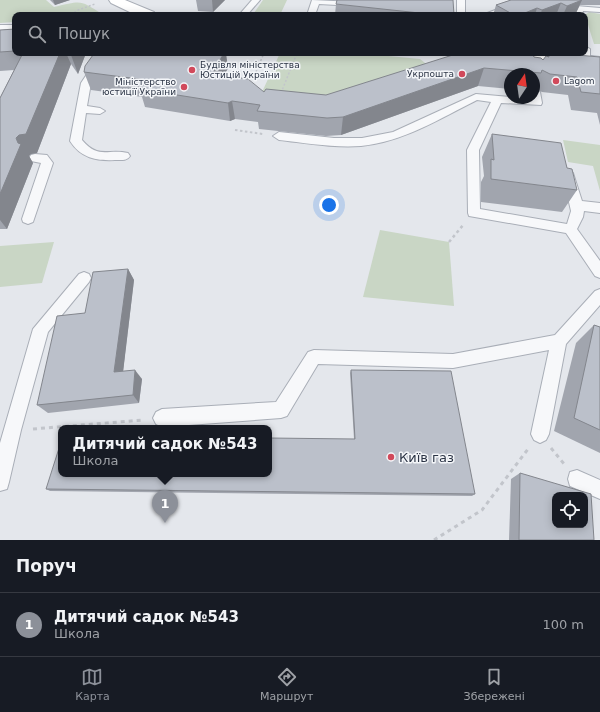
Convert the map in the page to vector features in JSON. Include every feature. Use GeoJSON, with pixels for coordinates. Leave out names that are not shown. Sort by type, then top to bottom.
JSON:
{"type":"FeatureCollection","features":[{"type":"Feature","properties":{"kind":"main road"},"geometry":{"type":"LineString","coordinates":[[115,0],[138,12]]}},
{"type":"Feature","properties":{"kind":"main road"},"geometry":{"type":"LineString","coordinates":[[572,56],[590,57]]}},
{"type":"Feature","properties":{"kind":"street"},"geometry":{"type":"LineString","coordinates":[[0,29],[12,28]]}},
{"type":"Feature","properties":{"kind":"lane"},"geometry":{"type":"LineString","coordinates":[[246,12],[256,0]]}},
{"type":"Feature","properties":{"kind":"lane"},"geometry":{"type":"LineString","coordinates":[[461,0],[461,12]]}},
{"type":"Feature","properties":{"kind":"lane"},"geometry":{"type":"LineString","coordinates":[[312,12],[316,1],[367,5]]}},
{"type":"Feature","properties":{"kind":"lane"},"geometry":{"type":"LineString","coordinates":[[494,12],[515,4]]}},
{"type":"Feature","properties":{"kind":"lane"},"geometry":{"type":"LineString","coordinates":[[578,12],[579,8],[600,10]]}},
{"type":"Feature","properties":{"kind":"lane"},"geometry":{"type":"LineString","coordinates":[[104,56],[86,83],[76,141],[84,153],[98,157],[124,156]]}},
{"type":"Feature","properties":{"kind":"lane"},"geometry":{"type":"LineString","coordinates":[[279,136],[334,142],[362,142],[396,135],[476,97],[504,99]]}},
{"type":"Feature","properties":{"kind":"lane"},"geometry":{"type":"LineString","coordinates":[[498,98],[473,150],[474,213],[570,229],[600,272]]}},
{"type":"Feature","properties":{"kind":"lane"},"geometry":{"type":"LineString","coordinates":[[81,109],[100,111]]}},
{"type":"Feature","properties":{"kind":"lane"},"geometry":{"type":"LineString","coordinates":[[473,150],[488,151]]}},
{"type":"Feature","properties":{"kind":"lane"},"geometry":{"type":"LineString","coordinates":[[28,219],[47,163],[42,158],[35,158]]}},
{"type":"Feature","properties":{"kind":"lane"},"geometry":{"type":"LineString","coordinates":[[565,166],[578,216],[576,224],[570,229]]}},
{"type":"Feature","properties":{"kind":"lane"},"geometry":{"type":"LineString","coordinates":[[576,206],[600,208]]}},
{"type":"Feature","properties":{"kind":"lane"},"geometry":{"type":"LineString","coordinates":[[0,482],[12,430],[41,329],[84,278]]}},
{"type":"Feature","properties":{"kind":"lane"},"geometry":{"type":"LineString","coordinates":[[540,434],[559,341],[600,294]]}},
{"type":"Feature","properties":{"kind":"lane"},"geometry":{"type":"LineString","coordinates":[[162,418],[281,410],[314,357],[453,361],[559,341]]}},
{"type":"Feature","properties":{"kind":"lane"},"geometry":{"type":"LineString","coordinates":[[577,479],[600,490]]}},
{"type":"Feature","properties":{"kind":"path"},"geometry":{"type":"LineString","coordinates":[[75,12],[95,4]]}},
{"type":"Feature","properties":{"kind":"path"},"geometry":{"type":"LineString","coordinates":[[256,72],[263,56]]}},
{"type":"Feature","properties":{"kind":"path"},"geometry":{"type":"LineString","coordinates":[[279,98],[296,56]]}},
{"type":"Feature","properties":{"kind":"path"},"geometry":{"type":"LineString","coordinates":[[235,130],[263,134]]}},
{"type":"Feature","properties":{"kind":"path"},"geometry":{"type":"LineString","coordinates":[[449,242],[474,213]]}},
{"type":"Feature","properties":{"kind":"path"},"geometry":{"type":"LineString","coordinates":[[74,425],[162,418]]}},
{"type":"Feature","properties":{"kind":"path"},"geometry":{"type":"LineString","coordinates":[[12,430],[58,426]]}},
{"type":"Feature","properties":{"kind":"path"},"geometry":{"type":"LineString","coordinates":[[434,540],[482,510],[540,434],[577,479]]}},
{"type":"Feature","properties":{"kind":"green space"},"geometry":{"type":"Polygon","coordinates":[[[0,0],[46,0],[54,7],[76,2],[90,6],[99,12],[12,12],[12,22],[0,23],[0,0]]]}},
{"type":"Feature","properties":{"kind":"green space"},"geometry":{"type":"Polygon","coordinates":[[[263,0],[287,0],[281,12],[255,12],[263,0]]]}},
{"type":"Feature","properties":{"kind":"green space"},"geometry":{"type":"Polygon","coordinates":[[[588,13],[600,14],[600,44],[594,44],[588,25],[588,13]]]}},
{"type":"Feature","properties":{"kind":"green space"},"geometry":{"type":"Polygon","coordinates":[[[279,56],[388,56],[420,59],[439,74],[324,112],[257,103],[279,56]]]}},
{"type":"Feature","properties":{"kind":"green space"},"geometry":{"type":"Polygon","coordinates":[[[563,140],[600,145],[600,191],[593,166],[568,162],[563,140]]]}},
{"type":"Feature","properties":{"kind":"green space"},"geometry":{"type":"Polygon","coordinates":[[[380,230],[449,242],[454,306],[363,297],[380,230]]]}},
{"type":"Feature","properties":{"kind":"green space"},"geometry":{"type":"Polygon","coordinates":[[[54,242],[42,283],[0,287],[0,246],[54,242]]]}},
{"type":"Feature","properties":{"kind":"building"},"geometry":{"type":"Polygon","coordinates":[[[337,0],[453,0],[454,12],[410,12],[336,4],[337,0]]]}},
{"type":"Feature","properties":{"kind":"building"},"geometry":{"type":"Polygon","coordinates":[[[511,0],[582,0],[567,6],[561,3],[542,10],[537,8],[527,12],[509,12],[496,5],[511,0]]]}},
{"type":"Feature","properties":{"kind":"building"},"geometry":{"type":"Polygon","coordinates":[[[12,29],[12,51],[0,52],[0,30],[12,29]]]}},
{"type":"Feature","properties":{"kind":"building"},"geometry":{"type":"Polygon","coordinates":[[[21,56],[59,56],[26,134],[19,135],[16,138],[18,143],[21,144],[0,194],[0,98],[21,56]]]}},
{"type":"Feature","properties":{"kind":"building"},"geometry":{"type":"Polygon","coordinates":[[[92,56],[222,56],[212,74],[248,79],[264,92],[266,89],[326,95],[450,56],[534,56],[543,60],[546,56],[588,56],[600,57],[600,94],[581,92],[577,77],[550,74],[542,70],[540,73],[540,68],[504,68],[504,70],[484,68],[343,117],[327,118],[257,111],[260,105],[232,101],[228,103],[139,89],[146,80],[84,72],[85,66],[92,56]]]}},
{"type":"Feature","properties":{"kind":"building"},"geometry":{"type":"Polygon","coordinates":[[[492,134],[561,143],[567,168],[572,169],[577,190],[491,179],[491,159],[494,160],[492,134]]]}},
{"type":"Feature","properties":{"kind":"building"},"geometry":{"type":"Polygon","coordinates":[[[128,269],[114,372],[135,370],[133,395],[37,405],[57,316],[85,313],[93,272],[128,269]]]}},
{"type":"Feature","properties":{"kind":"building"},"geometry":{"type":"Polygon","coordinates":[[[594,325],[600,327],[600,430],[574,418],[594,325]]]}},
{"type":"Feature","properties":{"kind":"building"},"geometry":{"type":"Polygon","coordinates":[[[351,370],[451,371],[475,494],[46,489],[58,451],[58,477],[272,477],[272,438],[355,439],[351,370]]]}},
{"type":"Feature","properties":{"kind":"building"},"geometry":{"type":"Polygon","coordinates":[[[520,473],[584,492],[552,492],[552,528],[588,528],[588,493],[591,494],[594,540],[519,540],[520,473]]]}},
{"type":"Feature","properties":{"kind":"place","name":"Будівля міністерства Юстицій України"},"geometry":{"type":"Point","coordinates":[192,70]}},
{"type":"Feature","properties":{"kind":"place","name":"Укрпошта"},"geometry":{"type":"Point","coordinates":[462,74]}},
{"type":"Feature","properties":{"kind":"place","name":"Lagom"},"geometry":{"type":"Point","coordinates":[556,81]}},
{"type":"Feature","properties":{"kind":"place","name":"Міністерство юстиції України"},"geometry":{"type":"Point","coordinates":[184,87]}},
{"type":"Feature","properties":{"kind":"place","name":"Київ газ"},"geometry":{"type":"Point","coordinates":[391,457]}},
{"type":"Feature","properties":{"kind":"place","name":"Дитячий садок №543"},"geometry":{"type":"Point","coordinates":[165,523]}}]}
